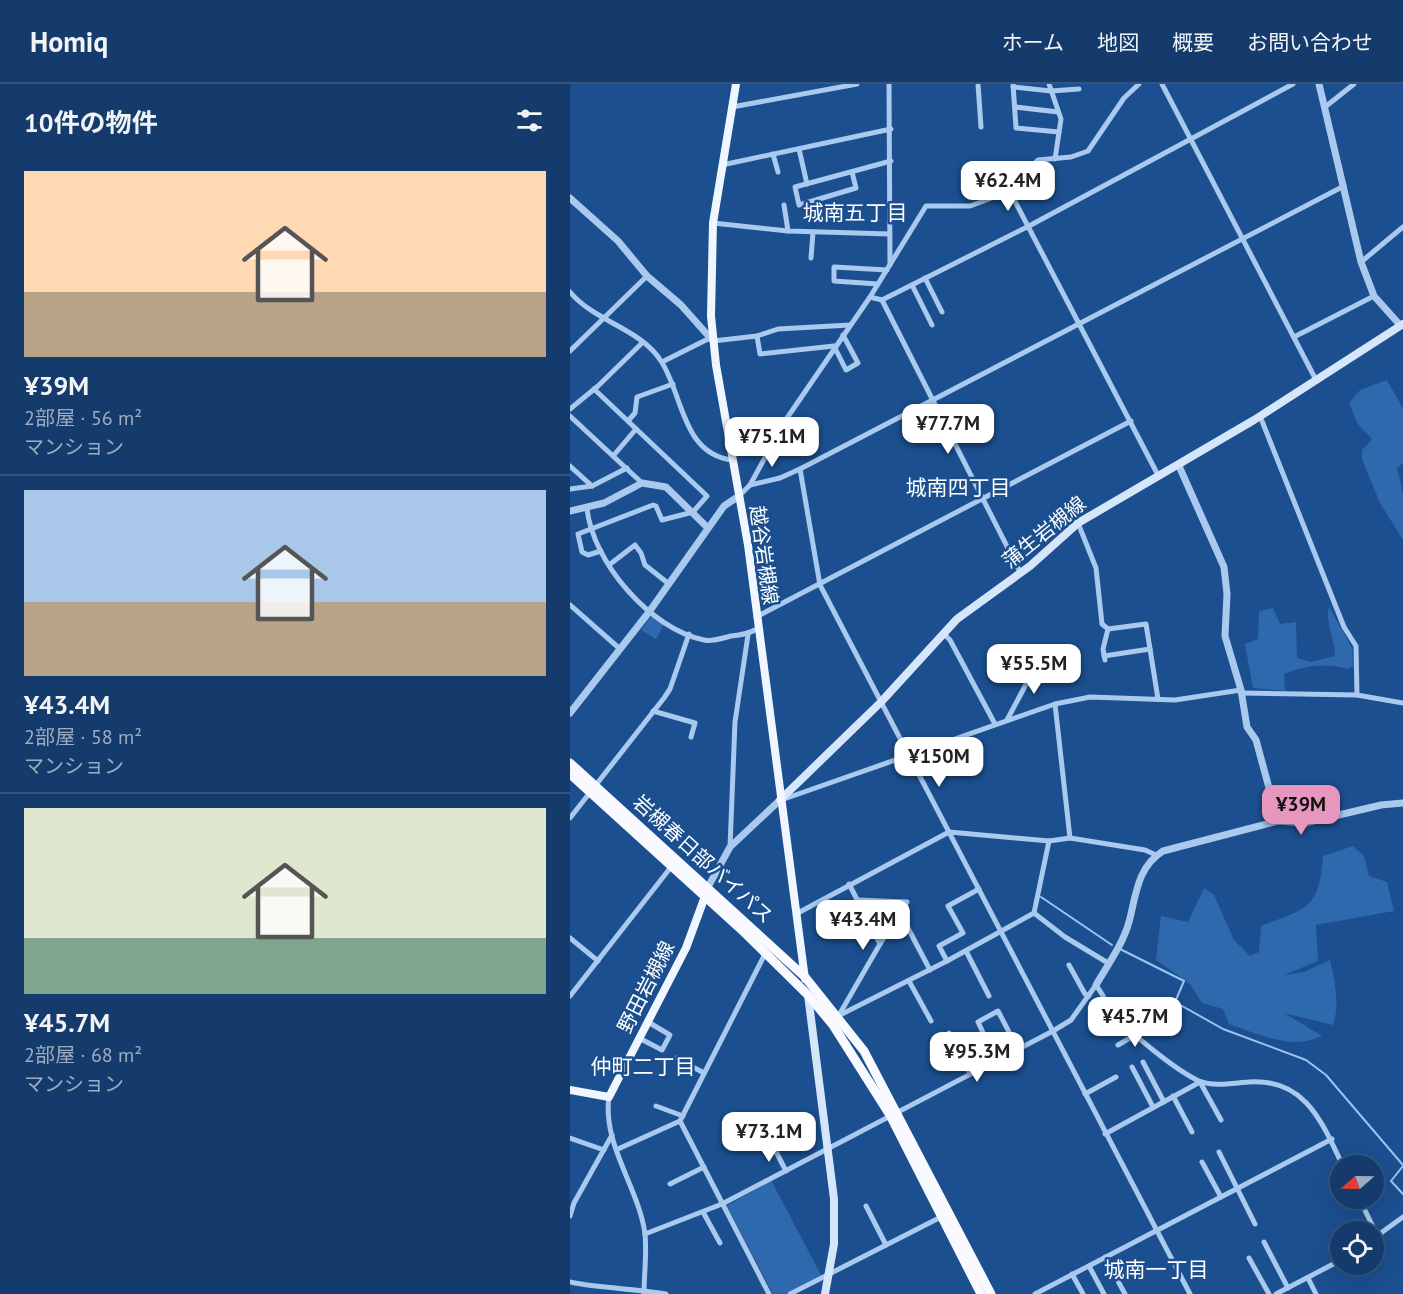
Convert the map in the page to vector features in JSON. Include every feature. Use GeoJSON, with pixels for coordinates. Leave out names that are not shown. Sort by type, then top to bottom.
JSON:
{"type":"FeatureCollection","features":[{"type":"Feature","properties":{"kind":"highway","name":"岩槻春日部バイパス"},"geometry":{"type":"LineString","coordinates":[[570,762],[592,789],[671,867],[707,892],[808,995],[853,1053],[893,1113],[991,1294]]}},
{"type":"Feature","properties":{"kind":"highway","name":"岩槻春日部バイパス"},"geometry":{"type":"LineString","coordinates":[[570,774],[592,789],[805,976],[838,1016],[864,1051],[941,1217],[981,1294]]}},
{"type":"Feature","properties":{"kind":"main road","name":"越谷岩槻線"},"geometry":{"type":"LineString","coordinates":[[736,84],[713,224],[712,339],[739,496],[808,995]]}},
{"type":"Feature","properties":{"kind":"main road","name":"蒲生岩槻線"},"geometry":{"type":"LineString","coordinates":[[780,801],[881,702],[943,633],[970,607],[1021,574],[1077,522],[1179,466],[1402,327]]}},
{"type":"Feature","properties":{"kind":"main road","name":"野田岩槻線"},"geometry":{"type":"LineString","coordinates":[[609,1097],[686,948],[707,892]]}},
{"type":"Feature","properties":{"kind":"main road"},"geometry":{"type":"LineString","coordinates":[[808,995],[835,1220],[831,1272],[825,1294]]}},
{"type":"Feature","properties":{"kind":"main road"},"geometry":{"type":"LineString","coordinates":[[570,1090],[609,1097]]}},
{"type":"Feature","properties":{"kind":"street"},"geometry":{"type":"LineString","coordinates":[[732,108],[857,84]]}},
{"type":"Feature","properties":{"kind":"street"},"geometry":{"type":"LineString","coordinates":[[889,84],[891,129],[889,268]]}},
{"type":"Feature","properties":{"kind":"street"},"geometry":{"type":"LineString","coordinates":[[978,84],[981,127]]}},
{"type":"Feature","properties":{"kind":"street"},"geometry":{"type":"LineString","coordinates":[[1049,84],[1061,119],[1055,159]]}},
{"type":"Feature","properties":{"kind":"street"},"geometry":{"type":"LineString","coordinates":[[570,713],[649,612],[724,506],[750,485],[785,422],[834,346],[889,268],[926,206],[969,206],[989,199],[1008,188],[1038,160],[1055,159],[1088,151],[1124,98],[1139,84]]}},
{"type":"Feature","properties":{"kind":"street"},"geometry":{"type":"LineString","coordinates":[[1162,84],[1316,380]]}},
{"type":"Feature","properties":{"kind":"street"},"geometry":{"type":"LineString","coordinates":[[870,297],[882,300],[925,279],[1029,226],[1293,84]]}},
{"type":"Feature","properties":{"kind":"street"},"geometry":{"type":"LineString","coordinates":[[1319,84],[1361,262],[1374,296],[1402,327]]}},
{"type":"Feature","properties":{"kind":"street"},"geometry":{"type":"LineString","coordinates":[[1325,107],[1354,84]]}},
{"type":"Feature","properties":{"kind":"street"},"geometry":{"type":"LineString","coordinates":[[1059,132],[1016,128],[1013,85],[1051,91],[1079,89]]}},
{"type":"Feature","properties":{"kind":"street"},"geometry":{"type":"LineString","coordinates":[[1015,107],[1058,112]]}},
{"type":"Feature","properties":{"kind":"street"},"geometry":{"type":"LineString","coordinates":[[721,165],[891,129]]}},
{"type":"Feature","properties":{"kind":"street"},"geometry":{"type":"LineString","coordinates":[[799,149],[807,184]]}},
{"type":"Feature","properties":{"kind":"street"},"geometry":{"type":"LineString","coordinates":[[773,154],[778,172]]}},
{"type":"Feature","properties":{"kind":"street"},"geometry":{"type":"LineString","coordinates":[[852,172],[856,188],[799,205],[795,187],[891,161]]}},
{"type":"Feature","properties":{"kind":"street"},"geometry":{"type":"LineString","coordinates":[[750,485],[780,478],[800,469],[1344,186]]}},
{"type":"Feature","properties":{"kind":"street"},"geometry":{"type":"LineString","coordinates":[[1008,188],[1159,477]]}},
{"type":"Feature","properties":{"kind":"street"},"geometry":{"type":"LineString","coordinates":[[570,198],[618,241],[647,276],[681,305],[712,339]]}},
{"type":"Feature","properties":{"kind":"street"},"geometry":{"type":"LineString","coordinates":[[784,205],[788,231]]}},
{"type":"Feature","properties":{"kind":"street"},"geometry":{"type":"LineString","coordinates":[[713,224],[788,231],[890,234]]}},
{"type":"Feature","properties":{"kind":"street"},"geometry":{"type":"LineString","coordinates":[[1361,262],[1403,227]]}},
{"type":"Feature","properties":{"kind":"street"},"geometry":{"type":"LineString","coordinates":[[811,258],[813,232]]}},
{"type":"Feature","properties":{"kind":"street"},"geometry":{"type":"LineString","coordinates":[[878,284],[834,280],[834,267],[889,268]]}},
{"type":"Feature","properties":{"kind":"street"},"geometry":{"type":"LineString","coordinates":[[570,351],[591,334],[602,318],[647,276]]}},
{"type":"Feature","properties":{"kind":"street"},"geometry":{"type":"LineString","coordinates":[[925,279],[942,312]]}},
{"type":"Feature","properties":{"kind":"street"},"geometry":{"type":"LineString","coordinates":[[912,285],[932,325]]}},
{"type":"Feature","properties":{"kind":"street"},"geometry":{"type":"LineString","coordinates":[[570,292],[602,318],[651,348],[662,362],[673,384],[693,438],[724,459],[733,460]]}},
{"type":"Feature","properties":{"kind":"street"},"geometry":{"type":"LineString","coordinates":[[1294,337],[1374,296]]}},
{"type":"Feature","properties":{"kind":"street"},"geometry":{"type":"LineString","coordinates":[[570,304],[577,300]]}},
{"type":"Feature","properties":{"kind":"street"},"geometry":{"type":"LineString","coordinates":[[882,300],[1021,574]]}},
{"type":"Feature","properties":{"kind":"street"},"geometry":{"type":"LineString","coordinates":[[662,362],[712,339],[757,336],[778,329],[850,325]]}},
{"type":"Feature","properties":{"kind":"street"},"geometry":{"type":"LineString","coordinates":[[834,346],[846,370],[858,363],[843,335]]}},
{"type":"Feature","properties":{"kind":"street"},"geometry":{"type":"LineString","coordinates":[[757,336],[760,354],[834,346]]}},
{"type":"Feature","properties":{"kind":"street"},"geometry":{"type":"LineString","coordinates":[[570,409],[642,343]]}},
{"type":"Feature","properties":{"kind":"street"},"geometry":{"type":"LineString","coordinates":[[628,421],[635,413],[637,397],[673,384]]}},
{"type":"Feature","properties":{"kind":"street"},"geometry":{"type":"LineString","coordinates":[[594,389],[706,496],[693,512],[662,520],[656,506],[653,505],[578,534],[582,552],[588,555],[601,551]]}},
{"type":"Feature","properties":{"kind":"street"},"geometry":{"type":"LineString","coordinates":[[570,416],[642,483],[666,487],[708,528]]}},
{"type":"Feature","properties":{"kind":"street"},"geometry":{"type":"LineString","coordinates":[[1260,416],[1344,627],[1356,646],[1358,695]]}},
{"type":"Feature","properties":{"kind":"street"},"geometry":{"type":"LineString","coordinates":[[756,617],[984,500],[1131,421]]}},
{"type":"Feature","properties":{"kind":"street"},"geometry":{"type":"LineString","coordinates":[[614,455],[636,429]]}},
{"type":"Feature","properties":{"kind":"street"},"geometry":{"type":"LineString","coordinates":[[570,466],[592,486]]}},
{"type":"Feature","properties":{"kind":"street"},"geometry":{"type":"LineString","coordinates":[[1179,466],[1224,567],[1227,594],[1224,629],[1241,692],[1247,727],[1256,740],[1278,821]]}},
{"type":"Feature","properties":{"kind":"street"},"geometry":{"type":"LineString","coordinates":[[570,489],[592,486],[627,468]]}},
{"type":"Feature","properties":{"kind":"street"},"geometry":{"type":"LineString","coordinates":[[800,469],[820,585],[1053,1031],[1104,1134],[1190,1294]]}},
{"type":"Feature","properties":{"kind":"street"},"geometry":{"type":"LineString","coordinates":[[570,511],[587,509],[604,503],[642,483]]}},
{"type":"Feature","properties":{"kind":"street"},"geometry":{"type":"LineString","coordinates":[[587,509],[589,529],[609,565],[649,612],[706,641],[748,635],[757,629]]}},
{"type":"Feature","properties":{"kind":"street"},"geometry":{"type":"LineString","coordinates":[[1077,522],[1096,568],[1102,624],[1108,629],[1146,624],[1158,699]]}},
{"type":"Feature","properties":{"kind":"street"},"geometry":{"type":"LineString","coordinates":[[609,565],[635,545],[645,565],[669,584]]}},
{"type":"Feature","properties":{"kind":"street"},"geometry":{"type":"LineString","coordinates":[[570,605],[620,649]]}},
{"type":"Feature","properties":{"kind":"street"},"geometry":{"type":"LineString","coordinates":[[1108,629],[1105,658],[1150,649]]}},
{"type":"Feature","properties":{"kind":"street"},"geometry":{"type":"LineString","coordinates":[[943,633],[950,640],[995,724]]}},
{"type":"Feature","properties":{"kind":"street"},"geometry":{"type":"LineString","coordinates":[[570,818],[670,689],[689,634]]}},
{"type":"Feature","properties":{"kind":"street"},"geometry":{"type":"LineString","coordinates":[[730,847],[735,722],[748,635]]}},
{"type":"Feature","properties":{"kind":"street"},"geometry":{"type":"LineString","coordinates":[[1007,720],[1039,660]]}},
{"type":"Feature","properties":{"kind":"street"},"geometry":{"type":"LineString","coordinates":[[707,892],[730,847],[780,801],[1055,704],[1090,697],[1175,700],[1241,692],[1358,695],[1403,703]]}},
{"type":"Feature","properties":{"kind":"street"},"geometry":{"type":"LineString","coordinates":[[1055,704],[1070,838]]}},
{"type":"Feature","properties":{"kind":"street"},"geometry":{"type":"LineString","coordinates":[[653,711],[695,723],[691,737]]}},
{"type":"Feature","properties":{"kind":"street"},"geometry":{"type":"LineString","coordinates":[[645,1234],[722,1204],[1071,1020],[1089,996],[1108,963],[1129,922],[1131,902],[1139,881],[1156,855],[1180,845],[1278,821],[1305,823],[1381,805],[1403,803]]}},
{"type":"Feature","properties":{"kind":"street"},"geometry":{"type":"LineString","coordinates":[[796,914],[949,832],[1049,842],[1070,838],[1145,850],[1156,855]]}},
{"type":"Feature","properties":{"kind":"street"},"geometry":{"type":"LineString","coordinates":[[838,1016],[947,962],[1034,913],[1049,842]]}},
{"type":"Feature","properties":{"kind":"street"},"geometry":{"type":"LineString","coordinates":[[570,996],[671,867]]}},
{"type":"Feature","properties":{"kind":"street"},"geometry":{"type":"LineString","coordinates":[[849,884],[880,944]]}},
{"type":"Feature","properties":{"kind":"street"},"geometry":{"type":"LineString","coordinates":[[947,962],[939,946],[963,933],[948,906],[979,889]]}},
{"type":"Feature","properties":{"kind":"street"},"geometry":{"type":"LineString","coordinates":[[838,1016],[907,903],[858,900]]}},
{"type":"Feature","properties":{"kind":"street"},"geometry":{"type":"LineString","coordinates":[[900,913],[930,970]]}},
{"type":"Feature","properties":{"kind":"street"},"geometry":{"type":"LineString","coordinates":[[1034,913],[1065,938],[1108,963]]}},
{"type":"Feature","properties":{"kind":"street"},"geometry":{"type":"LineString","coordinates":[[570,938],[598,961]]}},
{"type":"Feature","properties":{"kind":"street"},"geometry":{"type":"LineString","coordinates":[[966,951],[989,996]]}},
{"type":"Feature","properties":{"kind":"street"},"geometry":{"type":"LineString","coordinates":[[618,1149],[681,1118],[766,952]]}},
{"type":"Feature","properties":{"kind":"street"},"geometry":{"type":"LineString","coordinates":[[1069,965],[1085,994],[1089,996]]}},
{"type":"Feature","properties":{"kind":"street"},"geometry":{"type":"LineString","coordinates":[[909,981],[931,1021]]}},
{"type":"Feature","properties":{"kind":"street"},"geometry":{"type":"LineString","coordinates":[[1096,985],[1115,1015],[1168,1060],[1200,1082],[1221,1120]]}},
{"type":"Feature","properties":{"kind":"street"},"geometry":{"type":"LineString","coordinates":[[996,1060],[978,1022],[998,1011],[1018,1049]]}},
{"type":"Feature","properties":{"kind":"street"},"geometry":{"type":"LineString","coordinates":[[1105,1019],[1115,1015]]}},
{"type":"Feature","properties":{"kind":"street"},"geometry":{"type":"LineString","coordinates":[[639,1038],[662,1050],[670,1035],[648,1022]]}},
{"type":"Feature","properties":{"kind":"street"},"geometry":{"type":"LineString","coordinates":[[949,1033],[970,1073]]}},
{"type":"Feature","properties":{"kind":"street"},"geometry":{"type":"LineString","coordinates":[[1118,1045],[1137,1034]]}},
{"type":"Feature","properties":{"kind":"street"},"geometry":{"type":"LineString","coordinates":[[676,1058],[704,1073]]}},
{"type":"Feature","properties":{"kind":"street"},"geometry":{"type":"LineString","coordinates":[[1143,1062],[1164,1102]]}},
{"type":"Feature","properties":{"kind":"street"},"geometry":{"type":"LineString","coordinates":[[1132,1067],[1154,1107]]}},
{"type":"Feature","properties":{"kind":"street"},"geometry":{"type":"LineString","coordinates":[[1085,1094],[1116,1077]]}},
{"type":"Feature","properties":{"kind":"street"},"geometry":{"type":"LineString","coordinates":[[1104,1134],[1200,1082],[1215,1084],[1260,1081],[1286,1086],[1318,1115],[1332,1138],[1339,1155]]}},
{"type":"Feature","properties":{"kind":"street"},"geometry":{"type":"LineString","coordinates":[[1173,1096],[1192,1132]]}},
{"type":"Feature","properties":{"kind":"street"},"geometry":{"type":"LineString","coordinates":[[609,1097],[607,1109],[612,1135],[645,1234],[644,1292]]}},
{"type":"Feature","properties":{"kind":"street"},"geometry":{"type":"LineString","coordinates":[[656,1106],[681,1118],[769,1294]]}},
{"type":"Feature","properties":{"kind":"street"},"geometry":{"type":"LineString","coordinates":[[570,1216],[574,1203],[612,1135]]}},
{"type":"Feature","properties":{"kind":"street"},"geometry":{"type":"LineString","coordinates":[[570,1138],[604,1150]]}},
{"type":"Feature","properties":{"kind":"street"},"geometry":{"type":"LineString","coordinates":[[1035,1294],[1332,1138]]}},
{"type":"Feature","properties":{"kind":"street"},"geometry":{"type":"LineString","coordinates":[[772,1144],[786,1171]]}},
{"type":"Feature","properties":{"kind":"street"},"geometry":{"type":"LineString","coordinates":[[1219,1152],[1255,1224]]}},
{"type":"Feature","properties":{"kind":"street"},"geometry":{"type":"LineString","coordinates":[[1202,1162],[1221,1197]]}},
{"type":"Feature","properties":{"kind":"street"},"geometry":{"type":"LineString","coordinates":[[670,1184],[704,1167]]}},
{"type":"Feature","properties":{"kind":"street"},"geometry":{"type":"LineString","coordinates":[[866,1206],[886,1245]]}},
{"type":"Feature","properties":{"kind":"street"},"geometry":{"type":"LineString","coordinates":[[703,1212],[720,1243]]}},
{"type":"Feature","properties":{"kind":"street"},"geometry":{"type":"LineString","coordinates":[[790,1294],[941,1217]]}},
{"type":"Feature","properties":{"kind":"street"},"geometry":{"type":"LineString","coordinates":[[1384,1230],[1403,1217]]}},
{"type":"Feature","properties":{"kind":"street"},"geometry":{"type":"LineString","coordinates":[[1264,1242],[1288,1288]]}},
{"type":"Feature","properties":{"kind":"street"},"geometry":{"type":"LineString","coordinates":[[1105,1257],[1125,1294]]}},
{"type":"Feature","properties":{"kind":"street"},"geometry":{"type":"LineString","coordinates":[[1249,1258],[1269,1294]]}},
{"type":"Feature","properties":{"kind":"street"},"geometry":{"type":"LineString","coordinates":[[1089,1266],[1104,1294]]}},
{"type":"Feature","properties":{"kind":"street"},"geometry":{"type":"LineString","coordinates":[[1276,1294],[1330,1266]]}},
{"type":"Feature","properties":{"kind":"street"},"geometry":{"type":"LineString","coordinates":[[1072,1274],[1083,1294]]}},
{"type":"Feature","properties":{"kind":"street"},"geometry":{"type":"LineString","coordinates":[[1308,1278],[1316,1294]]}},
{"type":"Feature","properties":{"kind":"street"},"geometry":{"type":"LineString","coordinates":[[570,1282],[600,1288],[666,1294]]}},
{"type":"Feature","properties":{"kind":"shaded area"},"geometry":{"type":"Polygon","coordinates":[[[1387,380],[1403,409],[1403,463],[1397,468],[1403,493],[1403,540],[1380,503],[1362,459],[1362,450],[1372,439],[1357,423],[1349,403],[1360,390],[1387,380]]]}},
{"type":"Feature","properties":{"kind":"shaded area"},"geometry":{"type":"Polygon","coordinates":[[[1329,607],[1352,648],[1353,666],[1347,669],[1315,666],[1291,671],[1284,674],[1285,691],[1253,688],[1245,644],[1258,639],[1259,611],[1273,608],[1280,624],[1296,622],[1297,658],[1311,662],[1335,656],[1328,619],[1329,607]]]}},
{"type":"Feature","properties":{"kind":"shaded area"},"geometry":{"type":"Polygon","coordinates":[[[652,615],[665,623],[656,639],[641,630],[652,615]]]}},
{"type":"Feature","properties":{"kind":"shaded area"},"geometry":{"type":"Polygon","coordinates":[[[1353,846],[1364,856],[1369,876],[1387,882],[1394,911],[1316,925],[1318,961],[1284,975],[1304,972],[1330,960],[1336,1001],[1333,1025],[1284,1013],[1322,1036],[1299,1042],[1287,1041],[1263,1036],[1229,1024],[1223,1009],[1202,1003],[1190,984],[1156,960],[1161,916],[1188,922],[1204,888],[1214,895],[1234,940],[1250,956],[1259,952],[1261,926],[1300,910],[1314,897],[1321,874],[1323,856],[1353,846]]]}},
{"type":"Feature","properties":{"kind":"shaded area"},"geometry":{"type":"Polygon","coordinates":[[[771,1180],[821,1275],[784,1294],[773,1294],[727,1206],[771,1180]]]}},
{"type":"Feature","properties":{"kind":"waterway"},"geometry":{"type":"LineString","coordinates":[[1041,897],[1112,945]]}},
{"type":"Feature","properties":{"kind":"waterway"},"geometry":{"type":"LineString","coordinates":[[1120,949],[1184,981],[1175,1002],[1223,1029],[1306,1060],[1326,1075],[1403,1165]]}},
{"type":"Feature","properties":{"kind":"waterway"},"geometry":{"type":"LineString","coordinates":[[1403,1166],[1391,1181],[1403,1194]]}},
{"type":"Feature","properties":{"kind":"district","name":"城南五丁目"},"geometry":{"type":"Point","coordinates":[855,213]}},
{"type":"Feature","properties":{"kind":"district","name":"城南四丁目"},"geometry":{"type":"Point","coordinates":[958,488]}},
{"type":"Feature","properties":{"kind":"district","name":"仲町二丁目"},"geometry":{"type":"Point","coordinates":[643,1067]}},
{"type":"Feature","properties":{"kind":"district","name":"城南一丁目"},"geometry":{"type":"Point","coordinates":[1156,1270]}}]}
